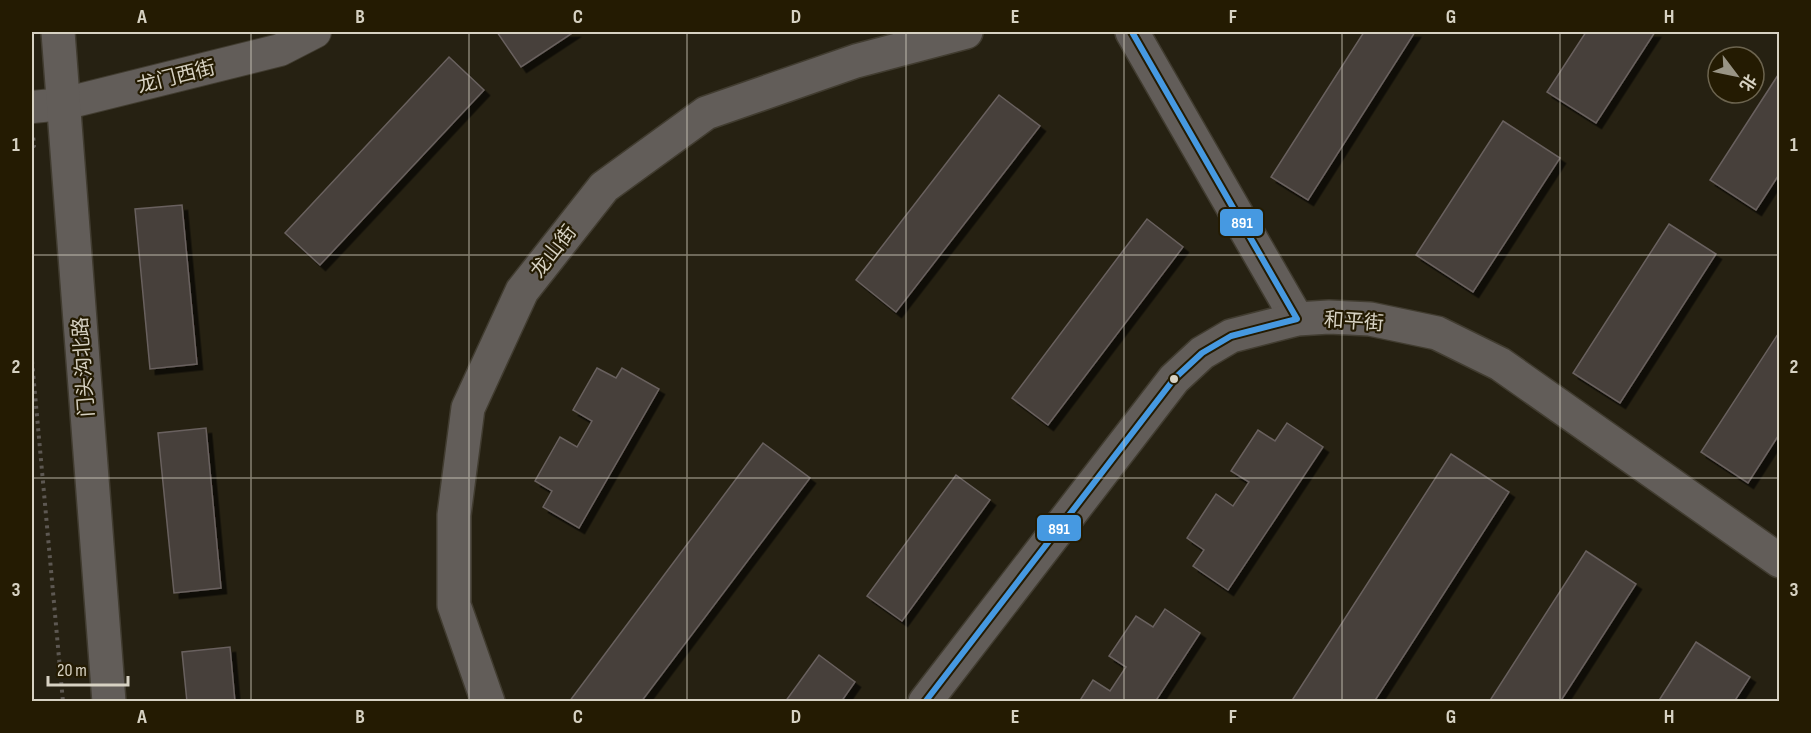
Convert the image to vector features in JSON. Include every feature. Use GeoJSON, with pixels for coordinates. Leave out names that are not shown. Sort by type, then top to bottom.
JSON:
{"type":"FeatureCollection","features":[{"type":"Feature","properties":{"kind":"street","name":"门头沟北路"},"geometry":{"type":"LineString","coordinates":[[58,32],[47,106],[109,702]]}},
{"type":"Feature","properties":{"kind":"street","name":"龙门西街"},"geometry":{"type":"LineString","coordinates":[[47,106],[280,50],[315,32]]}},
{"type":"Feature","properties":{"kind":"street","name":"龙山街"},"geometry":{"type":"LineString","coordinates":[[488,702],[454,605],[454,515],[468,408],[522,291],[604,187],[706,113],[856,61],[966,32]]}},
{"type":"Feature","properties":{"kind":"street"},"geometry":{"type":"LineString","coordinates":[[1132,32],[1297,319]]}},
{"type":"Feature","properties":{"kind":"street","name":"和平街"},"geometry":{"type":"LineString","coordinates":[[925,702],[1174,380],[1202,353],[1232,336],[1297,319],[1329,317],[1370,319],[1437,333],[1500,364],[1779,561]]}},
{"type":"Feature","properties":{"kind":"path"},"geometry":{"type":"LineString","coordinates":[[32,361],[63,702]]}},
{"type":"Feature","properties":{"kind":"building"},"geometry":{"type":"Polygon","coordinates":[[[497,32],[574,32],[521,67],[497,32]]]}},
{"type":"Feature","properties":{"kind":"building"},"geometry":{"type":"Polygon","coordinates":[[[1364,32],[1415,32],[1308,200],[1271,177],[1364,32]]]}},
{"type":"Feature","properties":{"kind":"building"},"geometry":{"type":"Polygon","coordinates":[[[1586,32],[1655,32],[1596,123],[1547,92],[1586,32]]]}},
{"type":"Feature","properties":{"kind":"building"},"geometry":{"type":"Polygon","coordinates":[[[449,57],[484,90],[320,265],[285,233],[449,57]]]}},
{"type":"Feature","properties":{"kind":"building"},"geometry":{"type":"Polygon","coordinates":[[[1780,72],[1780,173],[1756,210],[1710,180],[1759,105],[1766,105],[1766,94],[1780,72]]]}},
{"type":"Feature","properties":{"kind":"building"},"geometry":{"type":"Polygon","coordinates":[[[999,95],[1040,126],[896,312],[856,280],[999,95]]]}},
{"type":"Feature","properties":{"kind":"building"},"geometry":{"type":"Polygon","coordinates":[[[1503,121],[1560,158],[1473,292],[1416,255],[1503,121]]]}},
{"type":"Feature","properties":{"kind":"building"},"geometry":{"type":"Polygon","coordinates":[[[182,205],[197,364],[150,369],[135,209],[182,205]]]}},
{"type":"Feature","properties":{"kind":"building"},"geometry":{"type":"Polygon","coordinates":[[[1147,219],[1183,247],[1048,425],[1012,398],[1147,219]]]}},
{"type":"Feature","properties":{"kind":"building"},"geometry":{"type":"Polygon","coordinates":[[[1669,224],[1716,254],[1620,403],[1573,373],[1669,224]]]}},
{"type":"Feature","properties":{"kind":"building"},"geometry":{"type":"Polygon","coordinates":[[[1780,331],[1780,433],[1748,483],[1701,452],[1780,331]]]}},
{"type":"Feature","properties":{"kind":"building"},"geometry":{"type":"Polygon","coordinates":[[[597,368],[616,378],[622,368],[659,389],[579,528],[543,507],[552,491],[535,481],[560,437],[577,447],[592,421],[573,410],[597,368]]]}},
{"type":"Feature","properties":{"kind":"building"},"geometry":{"type":"Polygon","coordinates":[[[1287,423],[1323,447],[1228,590],[1193,566],[1204,550],[1187,538],[1216,494],[1233,506],[1249,482],[1231,471],[1258,430],[1275,441],[1287,423]]]}},
{"type":"Feature","properties":{"kind":"building"},"geometry":{"type":"Polygon","coordinates":[[[206,428],[221,588],[174,593],[158,433],[206,428]]]}},
{"type":"Feature","properties":{"kind":"building"},"geometry":{"type":"Polygon","coordinates":[[[763,443],[810,478],[641,702],[569,702],[763,443]]]}},
{"type":"Feature","properties":{"kind":"building"},"geometry":{"type":"Polygon","coordinates":[[[1451,454],[1509,492],[1374,702],[1291,702],[1451,454]]]}},
{"type":"Feature","properties":{"kind":"building"},"geometry":{"type":"Polygon","coordinates":[[[956,475],[990,500],[902,621],[867,596],[956,475]]]}},
{"type":"Feature","properties":{"kind":"building"},"geometry":{"type":"Polygon","coordinates":[[[1586,551],[1636,584],[1560,702],[1489,702],[1586,551]]]}},
{"type":"Feature","properties":{"kind":"building"},"geometry":{"type":"Polygon","coordinates":[[[1165,609],[1200,633],[1155,702],[1079,702],[1093,680],[1110,691],[1126,667],[1109,656],[1136,616],[1153,627],[1165,609]]]}},
{"type":"Feature","properties":{"kind":"building"},"geometry":{"type":"Polygon","coordinates":[[[1696,642],[1750,677],[1734,702],[1658,702],[1696,642]]]}},
{"type":"Feature","properties":{"kind":"building"},"geometry":{"type":"Polygon","coordinates":[[[230,647],[235,702],[187,702],[182,652],[230,647]]]}},
{"type":"Feature","properties":{"kind":"building"},"geometry":{"type":"Polygon","coordinates":[[[819,655],[855,682],[841,702],[785,702],[819,655]]]}},
{"type":"Feature","properties":{"kind":"transit line","name":"891"},"geometry":{"type":"LineString","coordinates":[[925,702],[1174,379],[1202,353],[1231,336],[1297,319],[1132,32]]}}]}
